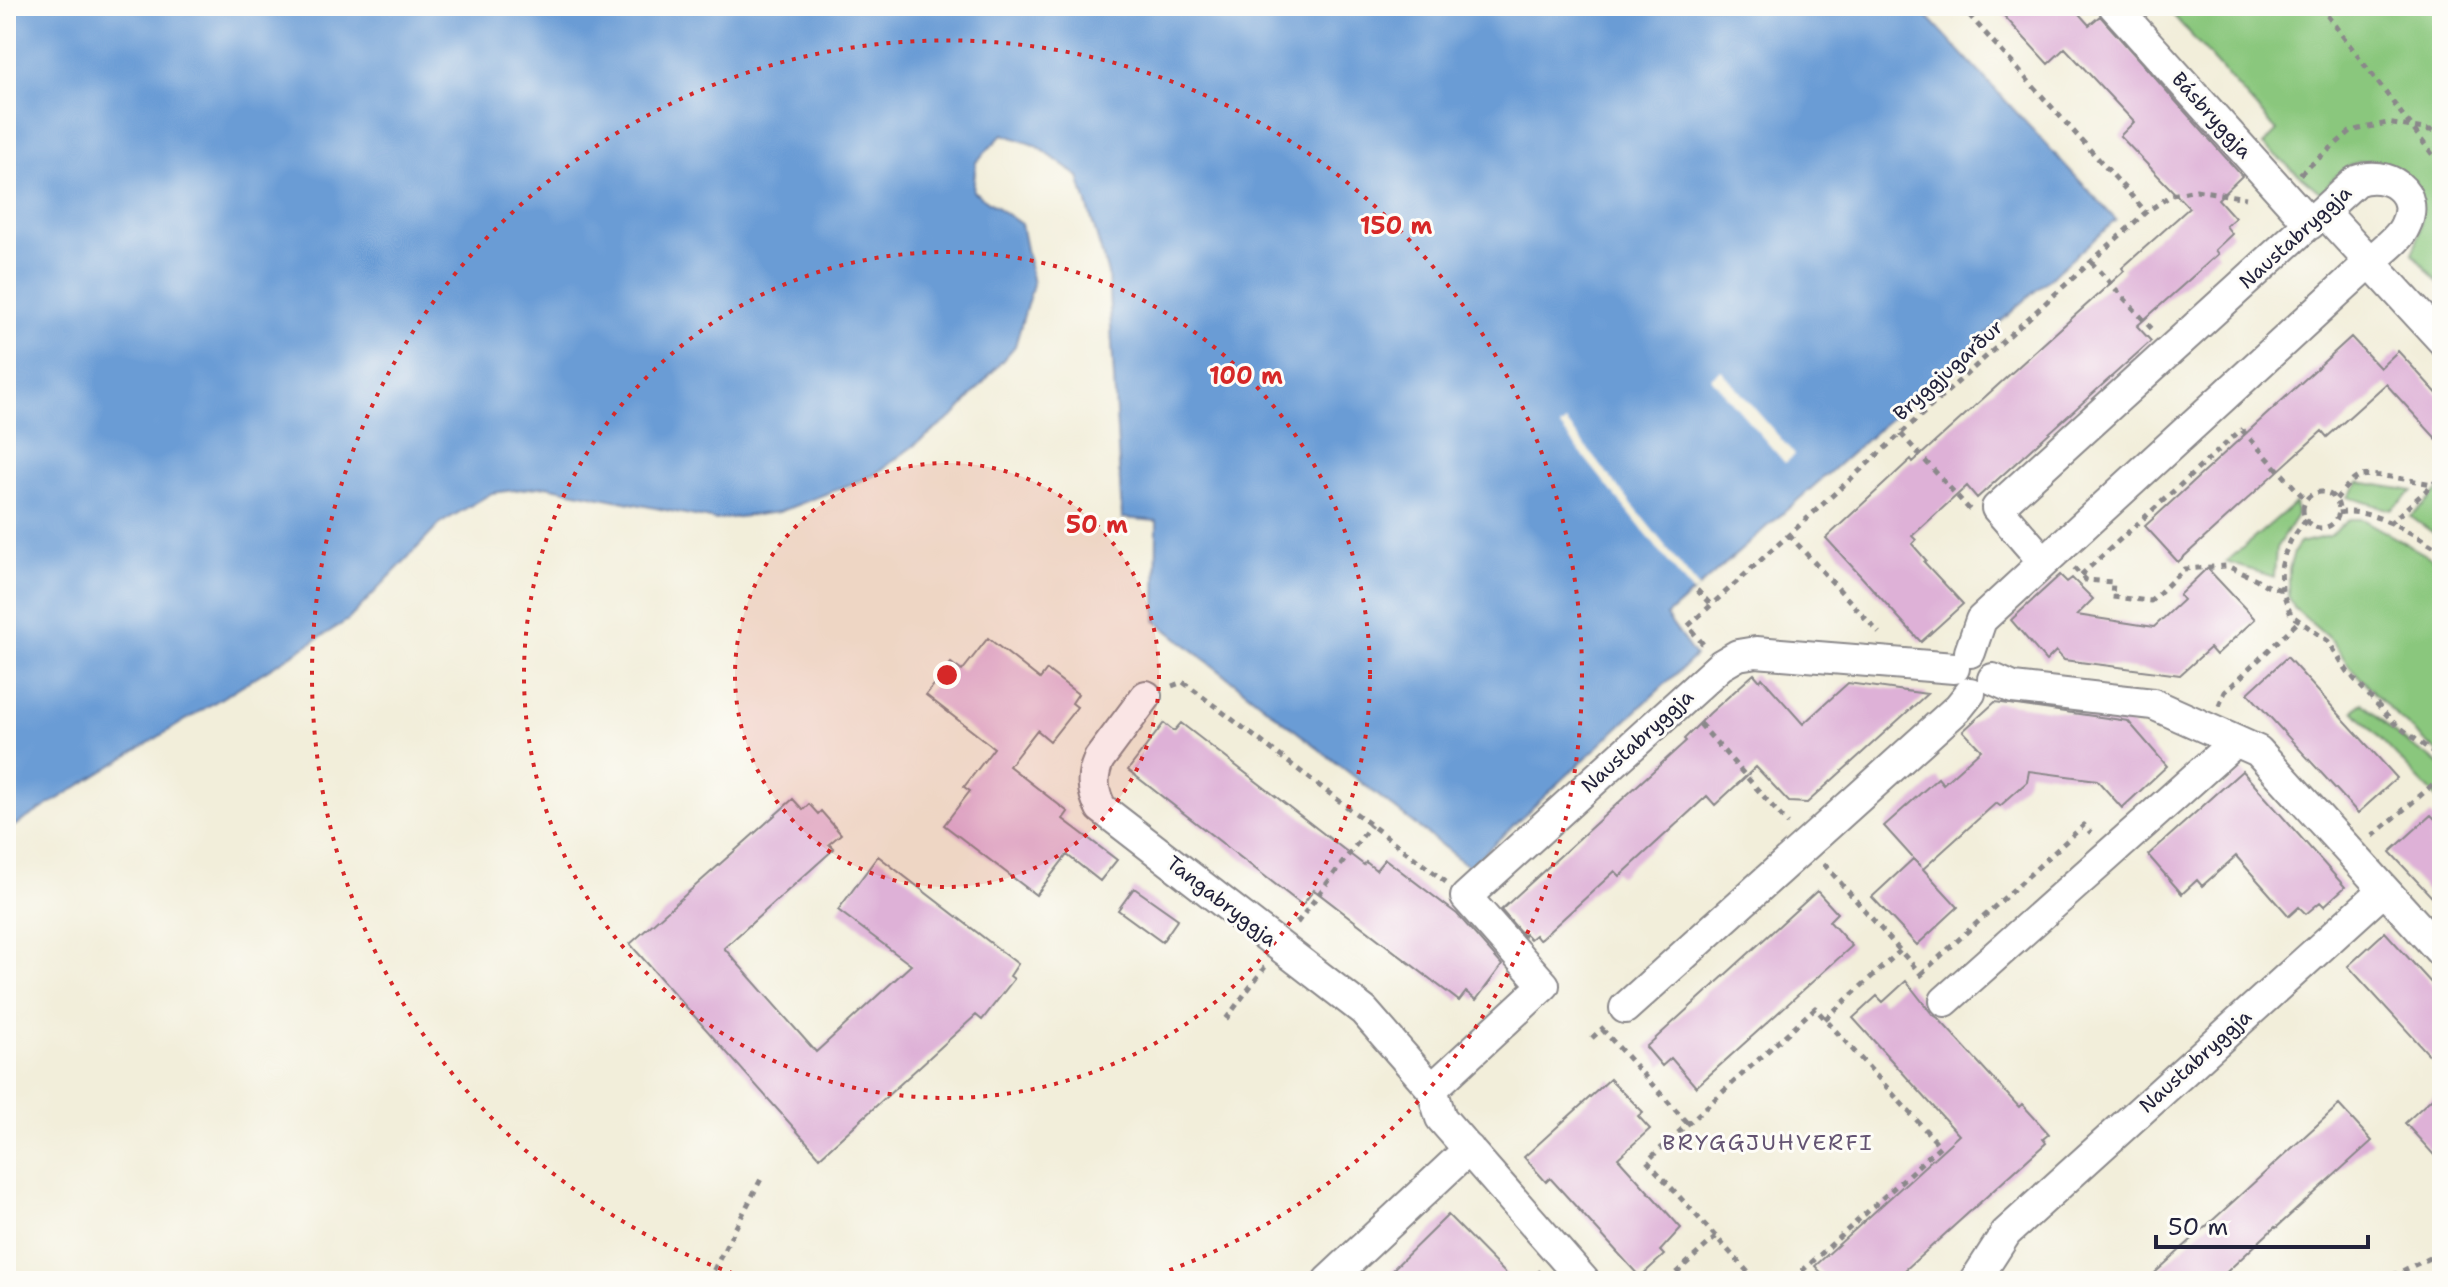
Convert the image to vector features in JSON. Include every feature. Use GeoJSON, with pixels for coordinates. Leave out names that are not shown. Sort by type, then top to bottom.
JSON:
{"type":"FeatureCollection","features":[{"type":"Feature","properties":{"kind":"street","name":"Básbryggja"},"geometry":{"type":"LineString","coordinates":[[2114,6],[2287,187],[2370,262],[2442,340]]}},
{"type":"Feature","properties":{"kind":"street","name":"Naustabryggja"},"geometry":{"type":"LineString","coordinates":[[1625,1008],[1958,708],[1971,673],[1981,620],[2051,556],[2399,235],[2405,226],[2408,204],[2398,185],[2378,176],[2356,181],[1997,508],[2051,556]]}},
{"type":"Feature","properties":{"kind":"street","name":"Naustabryggja"},"geometry":{"type":"LineString","coordinates":[[1466,897],[1721,665],[1738,655],[1756,652],[1894,663],[1971,673],[2013,688],[2153,704],[2208,728],[2258,751],[2442,953]]}},
{"type":"Feature","properties":{"kind":"street","name":"Tangabryggja"},"geometry":{"type":"LineString","coordinates":[[1146,696],[1099,759],[1094,771],[1092,784],[1101,808],[1364,1011],[1432,1089],[1441,1118],[1584,1281]]}},
{"type":"Feature","properties":{"kind":"street"},"geometry":{"type":"LineString","coordinates":[[1945,1001],[2236,741]]}},
{"type":"Feature","properties":{"kind":"street","name":"Naustabryggja"},"geometry":{"type":"LineString","coordinates":[[1975,1281],[2006,1233],[2384,890]]}},
{"type":"Feature","properties":{"kind":"street"},"geometry":{"type":"LineString","coordinates":[[1432,1089],[1544,985],[1466,897]]}},
{"type":"Feature","properties":{"kind":"street"},"geometry":{"type":"LineString","coordinates":[[1328,1281],[1469,1149]]}},
{"type":"Feature","properties":{"kind":"path"},"geometry":{"type":"LineString","coordinates":[[1961,6],[2146,212]]}},
{"type":"Feature","properties":{"kind":"path"},"geometry":{"type":"LineString","coordinates":[[2320,6],[2442,167]]}},
{"type":"Feature","properties":{"kind":"path"},"geometry":{"type":"LineString","coordinates":[[2287,187],[2351,131],[2387,123],[2442,132]]}},
{"type":"Feature","properties":{"kind":"path","name":"Bryggjugarður"},"geometry":{"type":"LineString","coordinates":[[1721,665],[1688,626],[2146,212],[2172,195],[2196,190],[2272,202],[2287,187]]}},
{"type":"Feature","properties":{"kind":"path"},"geometry":{"type":"LineString","coordinates":[[2091,262],[2161,339]]}},
{"type":"Feature","properties":{"kind":"path"},"geometry":{"type":"LineString","coordinates":[[2235,422],[2306,500]]}},
{"type":"Feature","properties":{"kind":"path"},"geometry":{"type":"LineString","coordinates":[[2081,575],[2242,429]]}},
{"type":"Feature","properties":{"kind":"path"},"geometry":{"type":"LineString","coordinates":[[1901,434],[1976,517]]}},
{"type":"Feature","properties":{"kind":"path"},"geometry":{"type":"LineString","coordinates":[[2336,499],[2352,481],[2363,475],[2433,484]]}},
{"type":"Feature","properties":{"kind":"path"},"geometry":{"type":"LineString","coordinates":[[2389,524],[2442,476]]}},
{"type":"Feature","properties":{"kind":"path"},"geometry":{"type":"LineString","coordinates":[[2318,492],[2325,492],[2336,499],[2339,513],[2333,523],[2324,528],[2317,527],[2306,520],[2303,507],[2306,500],[2318,492]]}},
{"type":"Feature","properties":{"kind":"path"},"geometry":{"type":"LineString","coordinates":[[2339,513],[2350,510],[2363,513],[2442,552]]}},
{"type":"Feature","properties":{"kind":"path"},"geometry":{"type":"LineString","coordinates":[[2306,520],[2285,553],[2281,568],[2282,590],[2291,615],[2328,641],[2348,672],[2394,723],[2442,759]]}},
{"type":"Feature","properties":{"kind":"path"},"geometry":{"type":"LineString","coordinates":[[1789,535],[1877,630],[1894,663]]}},
{"type":"Feature","properties":{"kind":"path"},"geometry":{"type":"LineString","coordinates":[[2051,556],[2085,580],[2113,582],[2112,597],[2151,601],[2184,569],[2227,566],[2282,590]]}},
{"type":"Feature","properties":{"kind":"path"},"geometry":{"type":"LineString","coordinates":[[1697,590],[1712,606]]}},
{"type":"Feature","properties":{"kind":"path"},"geometry":{"type":"LineString","coordinates":[[2208,728],[2225,692],[2299,621]]}},
{"type":"Feature","properties":{"kind":"path"},"geometry":{"type":"LineString","coordinates":[[1146,696],[1183,682],[1466,897]]}},
{"type":"Feature","properties":{"kind":"path"},"geometry":{"type":"LineString","coordinates":[[1680,702],[1945,1001]]}},
{"type":"Feature","properties":{"kind":"path"},"geometry":{"type":"LineString","coordinates":[[2352,854],[2442,777]]}},
{"type":"Feature","properties":{"kind":"path"},"geometry":{"type":"LineString","coordinates":[[1280,946],[1371,825]]}},
{"type":"Feature","properties":{"kind":"path"},"geometry":{"type":"LineString","coordinates":[[1921,974],[2084,825],[2109,854]]}},
{"type":"Feature","properties":{"kind":"path"},"geometry":{"type":"LineString","coordinates":[[1825,1019],[1900,951]]}},
{"type":"Feature","properties":{"kind":"path"},"geometry":{"type":"LineString","coordinates":[[1226,1019],[1255,980]]}},
{"type":"Feature","properties":{"kind":"path"},"geometry":{"type":"LineString","coordinates":[[1756,1281],[1647,1161],[1815,1008],[1940,1146],[1791,1281]]}},
{"type":"Feature","properties":{"kind":"path"},"geometry":{"type":"LineString","coordinates":[[1602,1029],[1688,1124]]}},
{"type":"Feature","properties":{"kind":"path"},"geometry":{"type":"LineString","coordinates":[[708,1281],[761,1179]]}},
{"type":"Feature","properties":{"kind":"path"},"geometry":{"type":"LineString","coordinates":[[1667,1281],[1716,1237]]}},
{"type":"Feature","properties":{"kind":"path"},"geometry":{"type":"LineString","coordinates":[[2381,1281],[2442,1252]]}},
{"type":"Feature","properties":{"kind":"green space"},"geometry":{"type":"Polygon","coordinates":[[[2165,6],[2442,6],[2442,287],[2412,253],[2420,227],[2419,204],[2410,184],[2396,170],[2378,162],[2359,162],[2339,172],[2322,194],[2263,145],[2277,131],[2165,6]]]}},
{"type":"Feature","properties":{"kind":"green space"},"geometry":{"type":"Polygon","coordinates":[[[2359,482],[2413,491],[2391,510],[2348,497],[2359,482]]]}},
{"type":"Feature","properties":{"kind":"green space"},"geometry":{"type":"Polygon","coordinates":[[[2440,489],[2442,491],[2442,539],[2411,517],[2440,489]]]}},
{"type":"Feature","properties":{"kind":"green space"},"geometry":{"type":"Polygon","coordinates":[[[2295,503],[2297,515],[2276,548],[2274,577],[2226,562],[2295,503]]]}},
{"type":"Feature","properties":{"kind":"green space"},"geometry":{"type":"Polygon","coordinates":[[[2350,519],[2362,519],[2442,564],[2442,756],[2398,717],[2350,667],[2333,642],[2294,608],[2289,597],[2289,569],[2300,543],[2329,536],[2350,519]]]}},
{"type":"Feature","properties":{"kind":"green space"},"geometry":{"type":"Polygon","coordinates":[[[2362,702],[2399,737],[2442,766],[2442,804],[2354,711],[2362,702]]]}},
{"type":"Feature","properties":{"kind":"water"},"geometry":{"type":"Polygon","coordinates":[[[1918,6],[2116,220],[1666,616],[1695,656],[1469,867],[1156,621],[1157,521],[1122,518],[1108,274],[1079,177],[1037,146],[1003,134],[976,162],[973,191],[1021,224],[1033,284],[1015,346],[955,415],[874,475],[779,512],[715,520],[546,486],[492,493],[441,523],[348,620],[6,831],[6,8],[1918,6]]]}},
{"type":"Feature","properties":{"kind":"pier"},"geometry":{"type":"Polygon","coordinates":[[[1721,370],[1795,455],[1785,463],[1711,378],[1721,370]]]}},
{"type":"Feature","properties":{"kind":"pier"},"geometry":{"type":"Polygon","coordinates":[[[1566,422],[1699,588],[1697,590],[1693,593],[1560,427],[1566,422]]]}},
{"type":"Feature","properties":{"kind":"building"},"geometry":{"type":"Polygon","coordinates":[[[1995,6],[2072,6],[2089,25],[2100,16],[2242,176],[2218,199],[2235,218],[2226,226],[2232,234],[2215,250],[2218,254],[2137,326],[2151,341],[1977,498],[1967,486],[1912,536],[1916,540],[1912,544],[1926,560],[1924,562],[1963,604],[1921,642],[1826,538],[2124,271],[2122,268],[2189,208],[2120,136],[2134,122],[2065,48],[2048,64],[1995,6]]]}},
{"type":"Feature","properties":{"kind":"building"},"geometry":{"type":"Polygon","coordinates":[[[2351,337],[2380,368],[2398,351],[2442,399],[2442,445],[2386,384],[2327,437],[2322,431],[2178,562],[2145,526],[2351,337]]]}},
{"type":"Feature","properties":{"kind":"building"},"geometry":{"type":"Polygon","coordinates":[[[2207,568],[2255,619],[2216,655],[2210,648],[2180,675],[2064,660],[2056,651],[2046,661],[2011,620],[2060,575],[2067,582],[2072,578],[2093,599],[2077,615],[2154,627],[2183,600],[2179,595],[2207,568]]]}},
{"type":"Feature","properties":{"kind":"building"},"geometry":{"type":"Polygon","coordinates":[[[988,638],[1040,679],[1047,670],[1078,694],[1072,703],[1077,707],[1050,741],[1037,730],[1009,766],[1068,812],[1063,819],[1117,860],[1100,881],[1067,855],[1036,895],[944,825],[970,791],[964,787],[994,748],[926,695],[951,663],[962,671],[988,638]]]}},
{"type":"Feature","properties":{"kind":"building"},"geometry":{"type":"Polygon","coordinates":[[[2287,657],[2397,778],[2358,813],[2248,693],[2287,657]]]}},
{"type":"Feature","properties":{"kind":"building"},"geometry":{"type":"Polygon","coordinates":[[[1754,674],[1760,681],[1762,678],[1803,724],[1848,683],[1927,694],[1807,803],[1789,802],[1756,767],[1715,805],[1707,796],[1620,876],[1615,871],[1542,938],[1524,936],[1501,910],[1686,741],[1684,739],[1710,713],[1754,674]]]}},
{"type":"Feature","properties":{"kind":"building"},"geometry":{"type":"Polygon","coordinates":[[[1995,702],[2128,721],[2167,766],[2122,808],[2097,780],[2029,771],[2027,782],[2000,806],[1996,803],[1923,869],[1958,907],[1917,945],[1872,897],[1913,859],[1921,867],[1884,826],[1938,778],[1943,784],[1981,750],[1963,731],[1995,702]]]}},
{"type":"Feature","properties":{"kind":"building"},"geometry":{"type":"Polygon","coordinates":[[[1164,723],[1174,731],[1181,723],[1364,865],[1366,862],[1376,870],[1385,859],[1457,914],[1502,965],[1476,1000],[1466,992],[1459,1001],[1314,890],[1302,905],[1128,770],[1164,723]]]}},
{"type":"Feature","properties":{"kind":"building"},"geometry":{"type":"Polygon","coordinates":[[[2242,771],[2345,887],[2324,906],[2320,902],[2306,914],[2299,907],[2289,916],[2236,856],[2202,886],[2197,880],[2182,894],[2148,855],[2242,771]]]}},
{"type":"Feature","properties":{"kind":"building"},"geometry":{"type":"Polygon","coordinates":[[[793,799],[803,810],[809,804],[818,814],[821,811],[841,834],[829,844],[834,849],[724,948],[816,1052],[911,965],[838,910],[878,856],[1018,964],[1010,976],[1014,979],[982,1020],[976,1015],[820,1157],[630,944],[793,799]]]}},
{"type":"Feature","properties":{"kind":"building"},"geometry":{"type":"Polygon","coordinates":[[[2431,815],[2442,826],[2442,908],[2390,852],[2431,815]]]}},
{"type":"Feature","properties":{"kind":"building"},"geometry":{"type":"Polygon","coordinates":[[[1134,888],[1178,919],[1162,942],[1118,910],[1134,888]]]}},
{"type":"Feature","properties":{"kind":"building"},"geometry":{"type":"Polygon","coordinates":[[[1817,891],[1837,913],[1829,921],[1852,946],[1696,1087],[1671,1058],[1662,1066],[1646,1047],[1817,891]]]}},
{"type":"Feature","properties":{"kind":"building"},"geometry":{"type":"Polygon","coordinates":[[[2385,932],[2442,995],[2442,1069],[2348,966],[2385,932]]]}},
{"type":"Feature","properties":{"kind":"building"},"geometry":{"type":"Polygon","coordinates":[[[1906,981],[1932,1014],[2019,1107],[2022,1104],[2049,1134],[2043,1139],[2046,1143],[1893,1281],[1829,1281],[1815,1266],[1959,1135],[1853,1018],[1877,996],[1883,1002],[1906,981]]]}},
{"type":"Feature","properties":{"kind":"building"},"geometry":{"type":"Polygon","coordinates":[[[1610,1079],[1643,1112],[1638,1116],[1650,1129],[1618,1158],[1681,1228],[1660,1251],[1664,1255],[1640,1277],[1550,1178],[1546,1182],[1524,1157],[1610,1079]]]}},
{"type":"Feature","properties":{"kind":"building"},"geometry":{"type":"Polygon","coordinates":[[[2442,1089],[2442,1164],[2405,1123],[2442,1089]]]}},
{"type":"Feature","properties":{"kind":"building"},"geometry":{"type":"Polygon","coordinates":[[[2339,1105],[2372,1141],[2217,1281],[2146,1281],[2339,1105]]]}},
{"type":"Feature","properties":{"kind":"building"},"geometry":{"type":"Polygon","coordinates":[[[1448,1215],[1513,1281],[1381,1281],[1448,1215]]]}},
{"type":"Feature","properties":{"kind":"district","name":"BRYGGJUHVERFI"},"geometry":{"type":"Point","coordinates":[1768,1142]}}]}
